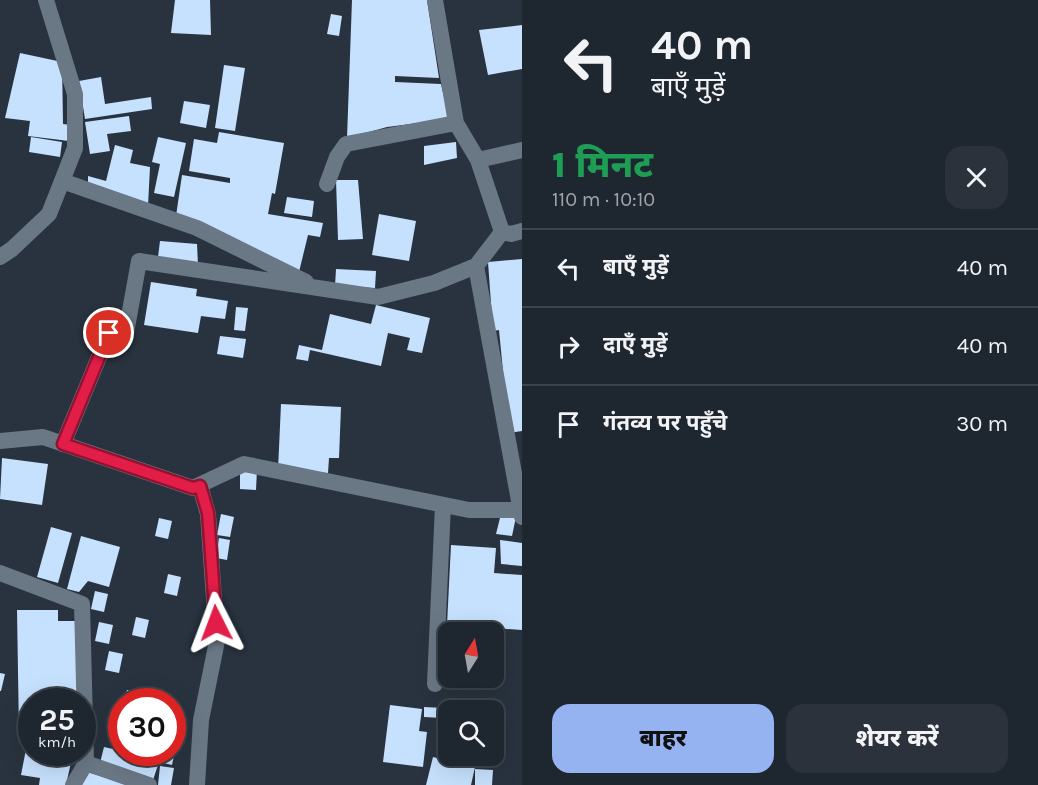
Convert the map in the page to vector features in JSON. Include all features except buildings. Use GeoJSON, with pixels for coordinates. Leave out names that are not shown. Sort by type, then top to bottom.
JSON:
{"type":"FeatureCollection","features":[{"type":"Feature","properties":{"kind":"street"},"geometry":{"type":"LineString","coordinates":[[0,257],[12,249],[49,214],[75,148],[75,94],[46,0]]}},
{"type":"Feature","properties":{"kind":"street"},"geometry":{"type":"LineString","coordinates":[[435,0],[456,123],[478,160],[502,232]]}},
{"type":"Feature","properties":{"kind":"street"},"geometry":{"type":"LineString","coordinates":[[327,184],[337,157],[346,144],[456,123]]}},
{"type":"Feature","properties":{"kind":"street"},"geometry":{"type":"LineString","coordinates":[[478,160],[522,150]]}},
{"type":"Feature","properties":{"kind":"street"},"geometry":{"type":"LineString","coordinates":[[62,181],[197,228],[320,289]]}},
{"type":"Feature","properties":{"kind":"street"},"geometry":{"type":"LineString","coordinates":[[502,232],[511,234],[522,231]]}},
{"type":"Feature","properties":{"kind":"street"},"geometry":{"type":"LineString","coordinates":[[63,444],[109,333],[126,333],[139,261],[378,297],[434,283],[476,266],[502,232]]}},
{"type":"Feature","properties":{"kind":"street"},"geometry":{"type":"LineString","coordinates":[[0,441],[43,437],[193,488],[244,464],[469,510],[521,513],[476,266]]}},
{"type":"Feature","properties":{"kind":"street"},"geometry":{"type":"LineString","coordinates":[[197,785],[201,720],[217,641],[208,513],[200,486]]}},
{"type":"Feature","properties":{"kind":"street"},"geometry":{"type":"LineString","coordinates":[[435,684],[443,505]]}},
{"type":"Feature","properties":{"kind":"street"},"geometry":{"type":"LineString","coordinates":[[0,573],[82,604],[84,688]]}},
{"type":"Feature","properties":{"kind":"street"},"geometry":{"type":"LineString","coordinates":[[73,785],[85,766]]}},
{"type":"Feature","properties":{"kind":"street"},"geometry":{"type":"LineString","coordinates":[[92,766],[149,785]]}},
{"type":"Feature","properties":{"kind":"route"},"geometry":{"type":"LineString","coordinates":[[109,333],[63,444],[193,488],[200,486],[208,513],[216,623]]}}]}
